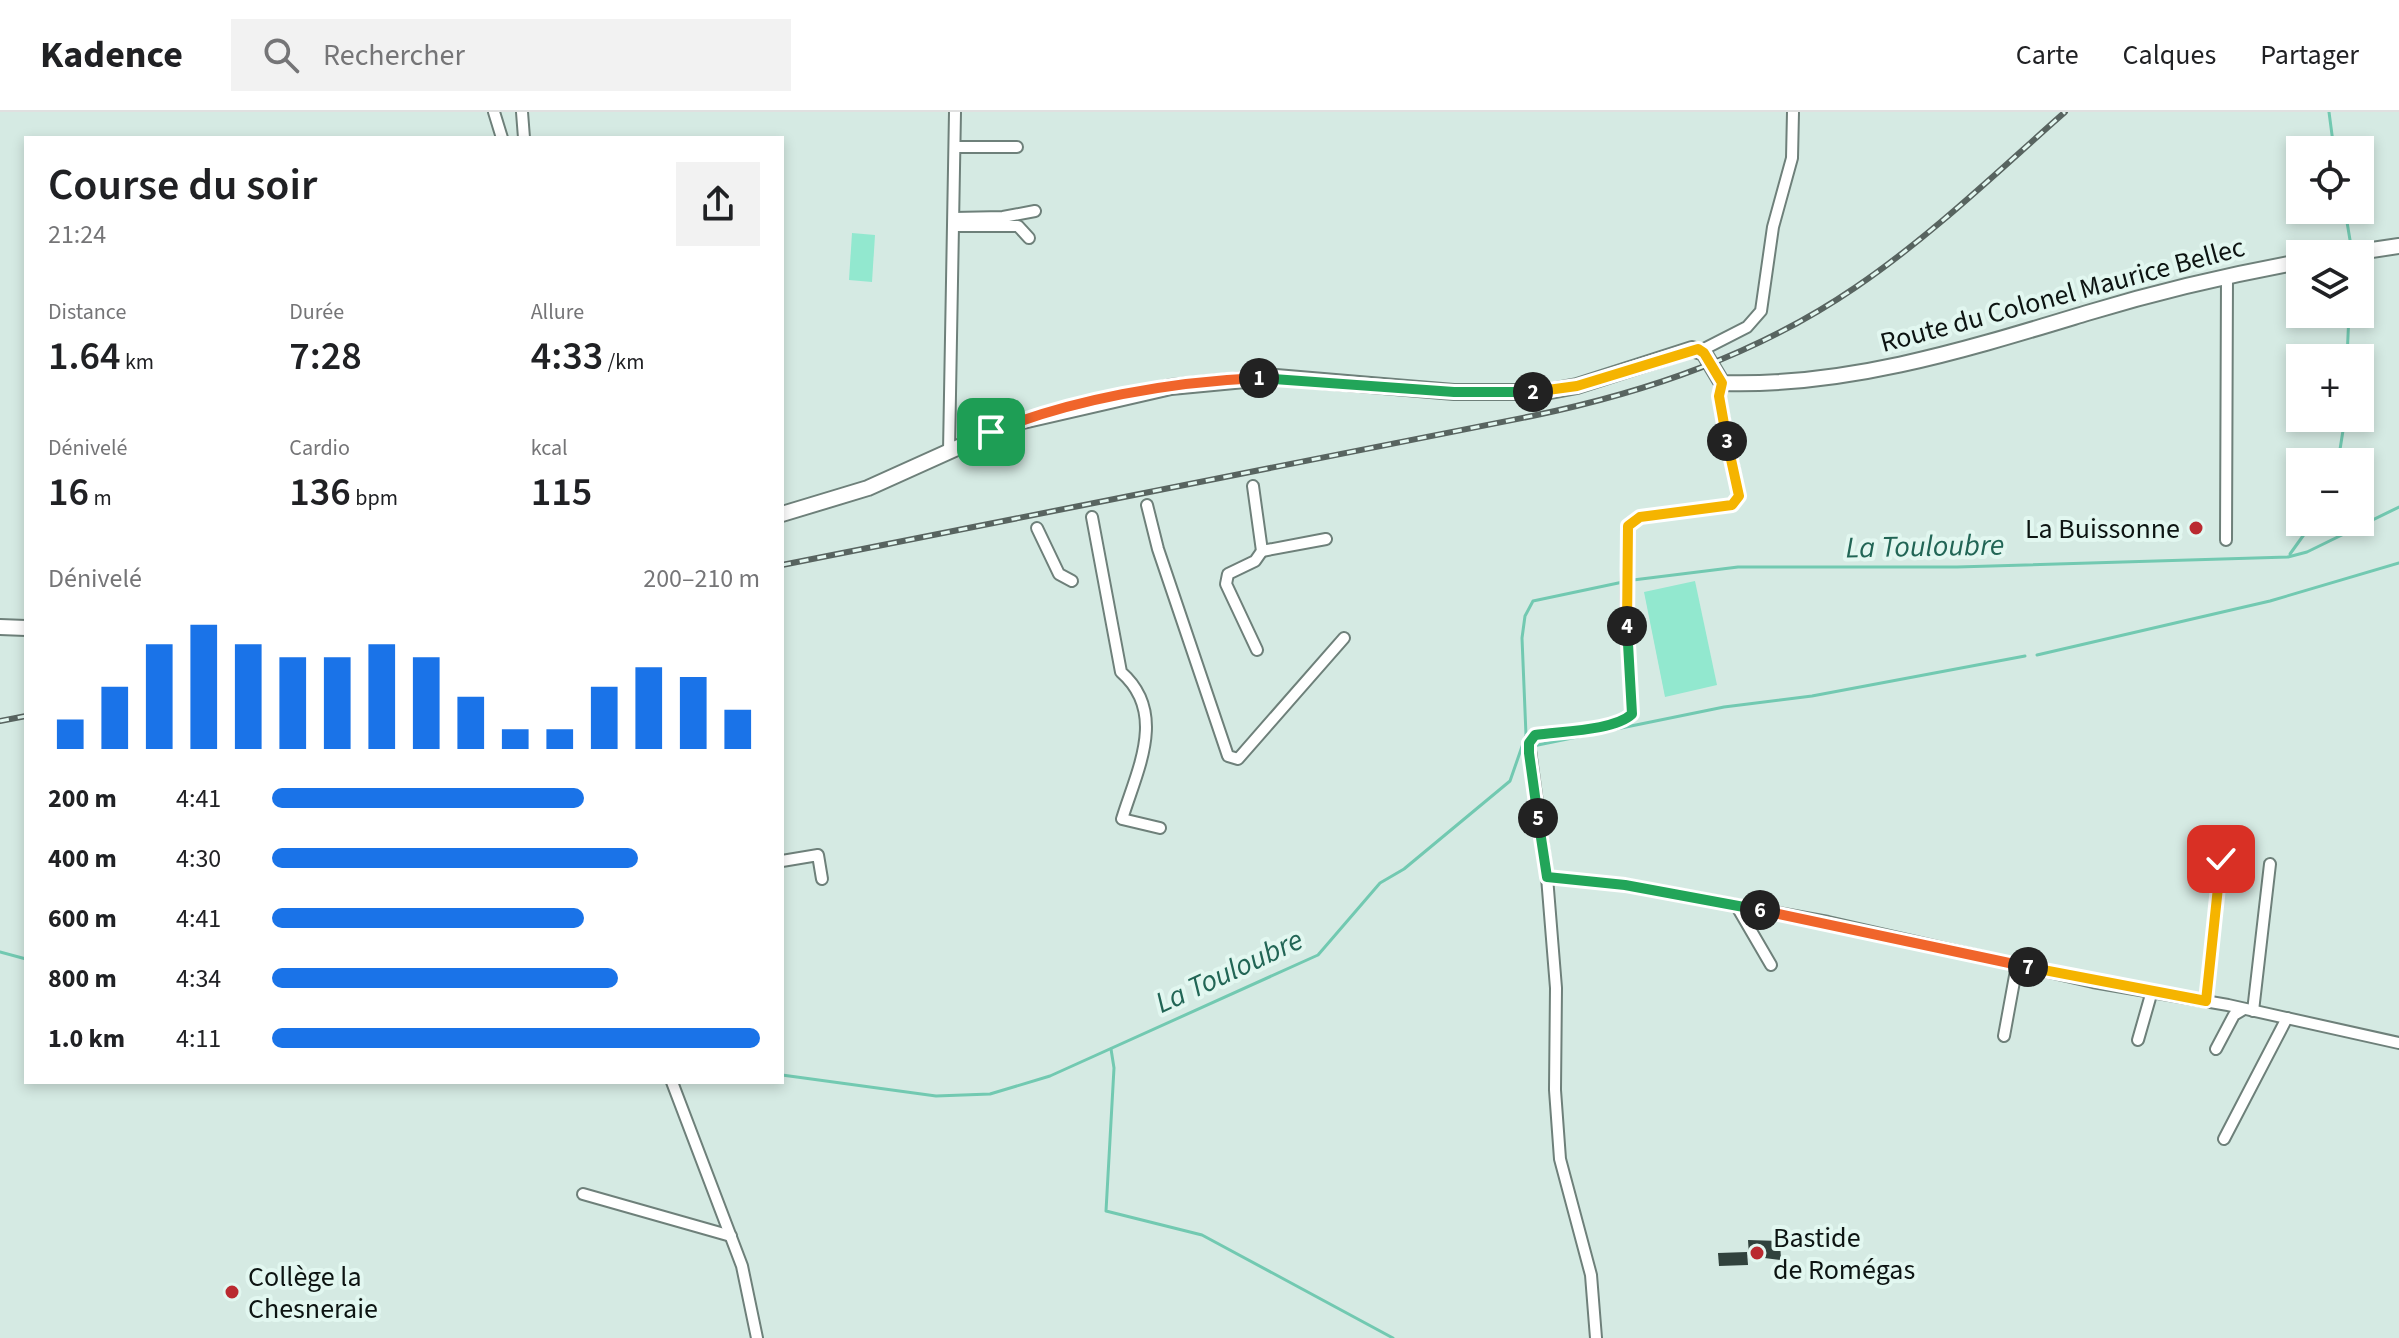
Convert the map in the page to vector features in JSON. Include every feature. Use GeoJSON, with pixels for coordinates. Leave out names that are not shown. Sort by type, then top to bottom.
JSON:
{"type":"FeatureCollection","features":[{"type":"Feature","properties":{"kind":"main road"},"geometry":{"type":"LineString","coordinates":[[2374,250],[2399,246]]}},
{"type":"Feature","properties":{"kind":"main road","name":"Route du Colonel Maurice Bellec"},"geometry":{"type":"LineString","coordinates":[[1722,383],[1807,377],[1919,362],[2227,276],[2286,265]]}},
{"type":"Feature","properties":{"kind":"main road"},"geometry":{"type":"LineString","coordinates":[[784,513],[868,488],[1031,418],[1195,383],[1276,377],[1454,392],[1545,392],[1596,381],[1692,349],[1702,350],[1722,383]]}},
{"type":"Feature","properties":{"kind":"main road"},"geometry":{"type":"LineString","coordinates":[[0,627],[24,628]]}},
{"type":"Feature","properties":{"kind":"street"},"geometry":{"type":"LineString","coordinates":[[494,112],[501,136]]}},
{"type":"Feature","properties":{"kind":"street"},"geometry":{"type":"LineString","coordinates":[[522,112],[524,136]]}},
{"type":"Feature","properties":{"kind":"street"},"geometry":{"type":"LineString","coordinates":[[949,451],[955,112]]}},
{"type":"Feature","properties":{"kind":"street"},"geometry":{"type":"LineString","coordinates":[[1702,350],[1747,327],[1761,311],[1773,227],[1792,158],[1793,112]]}},
{"type":"Feature","properties":{"kind":"street"},"geometry":{"type":"LineString","coordinates":[[955,147],[1017,147]]}},
{"type":"Feature","properties":{"kind":"street"},"geometry":{"type":"LineString","coordinates":[[954,222],[1035,211]]}},
{"type":"Feature","properties":{"kind":"street"},"geometry":{"type":"LineString","coordinates":[[954,222],[1018,226],[1029,238]]}},
{"type":"Feature","properties":{"kind":"street"},"geometry":{"type":"LineString","coordinates":[[2226,540],[2227,276]]}},
{"type":"Feature","properties":{"kind":"street"},"geometry":{"type":"LineString","coordinates":[[1596,1338],[1591,1275],[1560,1159],[1555,1090],[1556,988],[1547,877],[1529,743],[1535,735],[1608,726],[1625,721],[1632,714],[1626,616],[1628,526],[1640,517],[1732,505],[1739,496],[1719,396],[1722,383]]}},
{"type":"Feature","properties":{"kind":"street"},"geometry":{"type":"LineString","coordinates":[[1253,486],[1262,551],[1255,561],[1228,574],[1226,584],[1257,650]]}},
{"type":"Feature","properties":{"kind":"street"},"geometry":{"type":"LineString","coordinates":[[1147,505],[1158,549],[1228,756],[1238,759],[1344,638]]}},
{"type":"Feature","properties":{"kind":"street"},"geometry":{"type":"LineString","coordinates":[[1092,517],[1121,672],[1139,687],[1147,721],[1143,751],[1122,819],[1160,828]]}},
{"type":"Feature","properties":{"kind":"street"},"geometry":{"type":"LineString","coordinates":[[1037,528],[1059,574],[1072,581]]}},
{"type":"Feature","properties":{"kind":"street"},"geometry":{"type":"LineString","coordinates":[[1262,551],[1326,539]]}},
{"type":"Feature","properties":{"kind":"street"},"geometry":{"type":"LineString","coordinates":[[784,861],[818,855],[822,879]]}},
{"type":"Feature","properties":{"kind":"street"},"geometry":{"type":"LineString","coordinates":[[2206,1001],[2221,859]]}},
{"type":"Feature","properties":{"kind":"street"},"geometry":{"type":"LineString","coordinates":[[2248,1010],[2270,864]]}},
{"type":"Feature","properties":{"kind":"street"},"geometry":{"type":"LineString","coordinates":[[1547,877],[1625,885],[1736,905],[2399,1043]]}},
{"type":"Feature","properties":{"kind":"street"},"geometry":{"type":"LineString","coordinates":[[1736,905],[1771,965]]}},
{"type":"Feature","properties":{"kind":"street"},"geometry":{"type":"LineString","coordinates":[[2004,1036],[2017,965]]}},
{"type":"Feature","properties":{"kind":"street"},"geometry":{"type":"LineString","coordinates":[[2138,1040],[2152,991]]}},
{"type":"Feature","properties":{"kind":"street"},"geometry":{"type":"LineString","coordinates":[[2216,1049],[2234,1015],[2248,1010]]}},
{"type":"Feature","properties":{"kind":"street"},"geometry":{"type":"LineString","coordinates":[[2224,1139],[2287,1018]]}},
{"type":"Feature","properties":{"kind":"street"},"geometry":{"type":"LineString","coordinates":[[673,1084],[731,1236],[753,1308],[757,1338]]}},
{"type":"Feature","properties":{"kind":"street"},"geometry":{"type":"LineString","coordinates":[[583,1194],[731,1236]]}},
{"type":"Feature","properties":{"kind":"green space"},"geometry":{"type":"Polygon","coordinates":[[[852,233],[875,235],[872,282],[849,280],[852,233]]]}},
{"type":"Feature","properties":{"kind":"green space"},"geometry":{"type":"Polygon","coordinates":[[[1695,581],[1717,685],[1665,697],[1644,592],[1695,581]]]}},
{"type":"Feature","properties":{"kind":"building"},"geometry":{"type":"Polygon","coordinates":[[[1748,1240],[1780,1241],[1781,1260],[1749,1256],[1748,1240]]]}},
{"type":"Feature","properties":{"kind":"building"},"geometry":{"type":"Polygon","coordinates":[[[1747,1252],[1748,1265],[1719,1266],[1718,1253],[1747,1252]]]}},
{"type":"Feature","properties":{"kind":"waterway"},"geometry":{"type":"LineString","coordinates":[[2329,112],[2332,136]]}},
{"type":"Feature","properties":{"kind":"waterway"},"geometry":{"type":"LineString","coordinates":[[2347,224],[2350,240]]}},
{"type":"Feature","properties":{"kind":"waterway"},"geometry":{"type":"LineString","coordinates":[[2348,328],[2348,344]]}},
{"type":"Feature","properties":{"kind":"waterway"},"geometry":{"type":"LineString","coordinates":[[2340,448],[2343,432]]}},
{"type":"Feature","properties":{"kind":"waterway","name":"La Touloubre"},"geometry":{"type":"LineString","coordinates":[[1633,580],[1738,567],[1957,567],[2288,557],[2307,552],[2399,507]]}},
{"type":"Feature","properties":{"kind":"waterway"},"geometry":{"type":"LineString","coordinates":[[2290,554],[2303,536]]}},
{"type":"Feature","properties":{"kind":"waterway"},"geometry":{"type":"LineString","coordinates":[[2037,655],[2270,601],[2399,563]]}},
{"type":"Feature","properties":{"kind":"waterway","name":"La Touloubre"},"geometry":{"type":"LineString","coordinates":[[784,1075],[936,1096],[990,1094],[1050,1076],[1318,955],[1380,883],[1404,869],[1510,781],[1526,735],[1522,638],[1525,616],[1533,601],[1623,582]]}},
{"type":"Feature","properties":{"kind":"waterway"},"geometry":{"type":"LineString","coordinates":[[1533,746],[1724,707],[1812,696],[2025,656]]}},
{"type":"Feature","properties":{"kind":"waterway","name":"La Touloubre"},"geometry":{"type":"LineString","coordinates":[[0,952],[24,958]]}},
{"type":"Feature","properties":{"kind":"waterway"},"geometry":{"type":"LineString","coordinates":[[1111,1049],[1114,1068],[1106,1211],[1202,1235],[1393,1338]]}},
{"type":"Feature","properties":{"kind":"railway"},"geometry":{"type":"LineString","coordinates":[[784,565],[1532,416],[1618,395],[1701,368],[1780,332],[1856,287],[1937,225],[2065,112]]}},
{"type":"Feature","properties":{"kind":"railway"},"geometry":{"type":"LineString","coordinates":[[0,721],[24,716]]}},
{"type":"Feature","properties":{"kind":"place","name":"La Buissonne"},"geometry":{"type":"Point","coordinates":[2196,528]}},
{"type":"Feature","properties":{"kind":"place","name":"Bastide de Romégas"},"geometry":{"type":"Point","coordinates":[1757,1253]}},
{"type":"Feature","properties":{"kind":"place","name":"Collège la Chesneraie"},"geometry":{"type":"Point","coordinates":[232,1292]}},
{"type":"Feature","properties":{"kind":"route"},"geometry":{"type":"LineString","coordinates":[[991,432],[1073,407],[1221,380],[1276,377],[1454,392],[1520,393],[1559,390],[1596,381],[1681,352],[1702,350],[1716,378],[1722,383],[1719,396],[1739,496],[1732,505],[1640,517],[1628,526],[1626,616],[1632,714],[1625,721],[1608,726],[1535,735],[1529,743],[1547,877],[1625,885],[1828,922],[2093,982],[2206,1001],[2221,859]]}}]}
